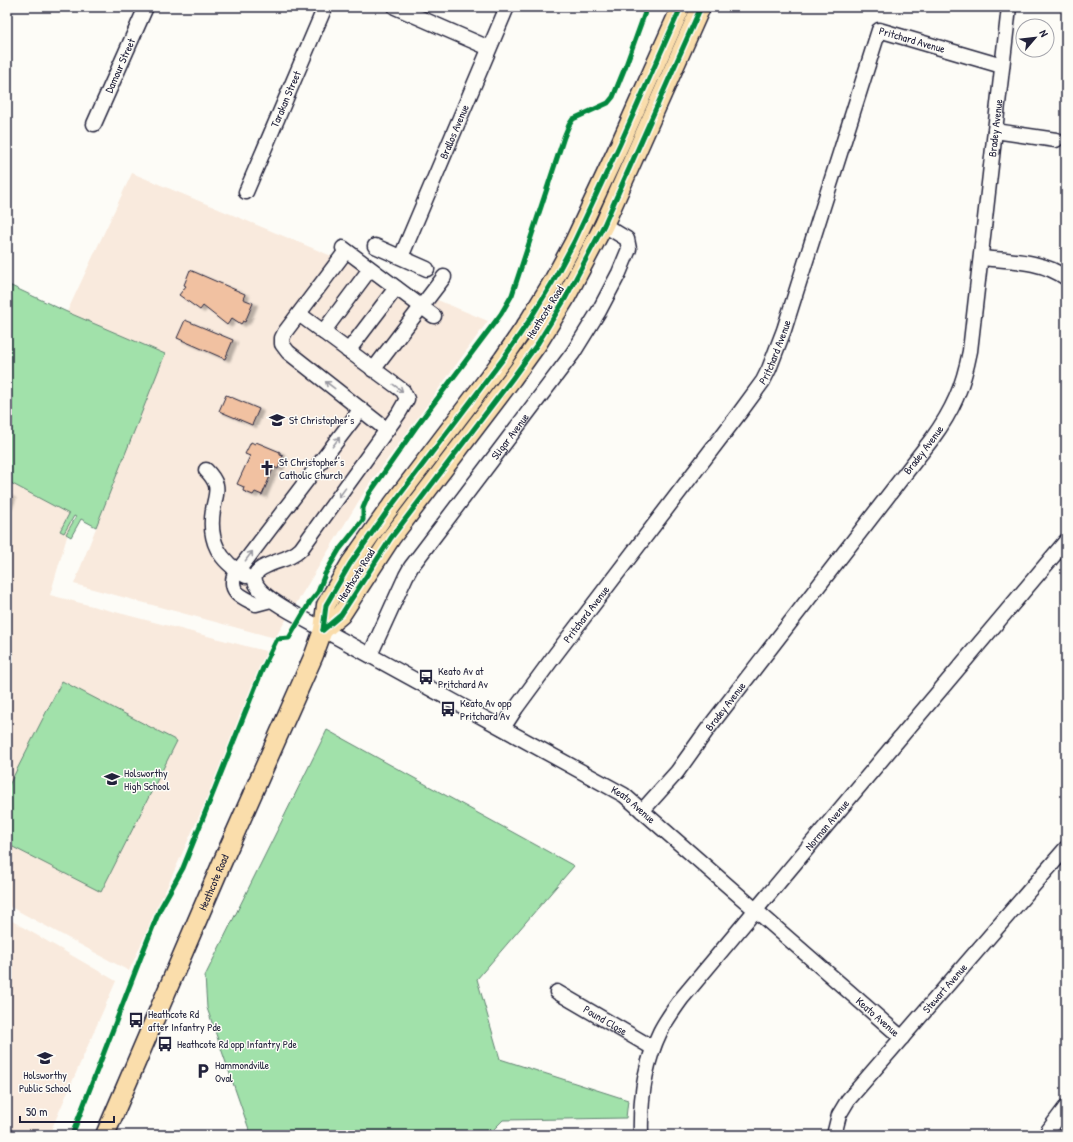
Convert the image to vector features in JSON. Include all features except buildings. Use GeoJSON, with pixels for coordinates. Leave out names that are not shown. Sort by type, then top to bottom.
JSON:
{"type":"FeatureCollection","features":[{"type":"Feature","properties":{"kind":"main road","name":"Heathcote Road"},"geometry":{"type":"LineString","coordinates":[[105,1135],[221,865],[314,655],[323,630],[326,605],[350,564],[386,513],[503,359],[529,321],[552,283],[577,236],[620,144],[681,7]]}},
{"type":"Feature","properties":{"kind":"main road","name":"Heathcote Road"},"geometry":{"type":"LineString","coordinates":[[323,630],[341,615],[391,538],[526,360],[565,299],[604,225],[701,7]]}},
{"type":"Feature","properties":{"kind":"street","name":"Damour Street"},"geometry":{"type":"LineString","coordinates":[[94,124],[146,7]]}},
{"type":"Feature","properties":{"kind":"street","name":"Tarakan Street"},"geometry":{"type":"LineString","coordinates":[[246,192],[325,7]]}},
{"type":"Feature","properties":{"kind":"street"},"geometry":{"type":"LineString","coordinates":[[395,7],[489,48]]}},
{"type":"Feature","properties":{"kind":"street","name":"Brallos Avenue"},"geometry":{"type":"LineString","coordinates":[[401,257],[507,7]]}},
{"type":"Feature","properties":{"kind":"street","name":"Bradey Avenue"},"geometry":{"type":"LineString","coordinates":[[642,812],[677,772],[707,730],[912,466],[946,419],[958,395],[967,368],[970,351],[1009,7]]}},
{"type":"Feature","properties":{"kind":"street","name":"Pritchard Avenue"},"geometry":{"type":"LineString","coordinates":[[503,728],[533,684],[763,381],[784,330],[879,30],[1002,66]]}},
{"type":"Feature","properties":{"kind":"street"},"geometry":{"type":"LineString","coordinates":[[995,131],[1056,140]]}},
{"type":"Feature","properties":{"kind":"street","name":"Sligar Avenue"},"geometry":{"type":"LineString","coordinates":[[370,655],[411,567],[566,364],[610,291],[625,260],[629,245],[627,239],[604,225]]}},
{"type":"Feature","properties":{"kind":"street"},"geometry":{"type":"LineString","coordinates":[[375,246],[427,268]]}},
{"type":"Feature","properties":{"kind":"street"},"geometry":{"type":"LineString","coordinates":[[387,430],[283,347],[283,335],[345,249],[434,316]]}},
{"type":"Feature","properties":{"kind":"street"},"geometry":{"type":"LineString","coordinates":[[981,258],[1041,265],[1052,269],[1066,278]]}},
{"type":"Feature","properties":{"kind":"street"},"geometry":{"type":"LineString","coordinates":[[323,332],[370,269]]}},
{"type":"Feature","properties":{"kind":"street"},"geometry":{"type":"LineString","coordinates":[[373,370],[444,278]]}},
{"type":"Feature","properties":{"kind":"street"},"geometry":{"type":"LineString","coordinates":[[348,351],[396,288]]}},
{"type":"Feature","properties":{"kind":"street"},"geometry":{"type":"LineString","coordinates":[[206,470],[216,484],[212,519],[214,541],[218,550],[238,571],[255,578],[256,574],[262,568],[288,558],[301,549],[407,402],[407,396],[402,391],[299,314]]}},
{"type":"Feature","properties":{"kind":"street"},"geometry":{"type":"LineString","coordinates":[[271,600],[256,604],[236,592],[232,582],[238,571],[361,408]]}},
{"type":"Feature","properties":{"kind":"street","name":"Norman Avenue"},"geometry":{"type":"LineString","coordinates":[[641,1135],[644,1088],[653,1048],[661,1031],[682,998],[1066,541]]}},
{"type":"Feature","properties":{"kind":"street","name":"Keato Avenue"},"geometry":{"type":"LineString","coordinates":[[255,578],[258,588],[271,600],[624,795],[902,1038]]}},
{"type":"Feature","properties":{"kind":"street","name":"Stewart Avenue"},"geometry":{"type":"LineString","coordinates":[[834,1135],[839,1115],[846,1103],[1066,848]]}},
{"type":"Feature","properties":{"kind":"street","name":"Pound Close"},"geometry":{"type":"LineString","coordinates":[[557,992],[653,1048]]}},
{"type":"Feature","properties":{"kind":"street"},"geometry":{"type":"LineString","coordinates":[[1045,1135],[1066,1108]]}},
{"type":"Feature","properties":{"kind":"shaded area","name":"St Christopher's"},"geometry":{"type":"Polygon","coordinates":[[[132,173],[488,321],[368,486],[275,638],[74,584],[164,354],[67,312],[132,173]]]}},
{"type":"Feature","properties":{"kind":"shaded area","name":"Holsworthy High School"},"geometry":{"type":"Polygon","coordinates":[[[7,481],[73,516],[50,595],[273,653],[129,971],[7,905],[7,481]]]}},
{"type":"Feature","properties":{"kind":"shaded area","name":"Holsworthy Public School"},"geometry":{"type":"Polygon","coordinates":[[[7,918],[116,981],[49,1135],[7,1135],[7,918]]]}},
{"type":"Feature","properties":{"kind":"green space"},"geometry":{"type":"Polygon","coordinates":[[[7,284],[67,312],[165,354],[96,527],[81,519],[71,537],[66,534],[76,517],[74,516],[64,533],[60,531],[69,514],[7,481],[7,284]]]}},
{"type":"Feature","properties":{"kind":"green space"},"geometry":{"type":"Polygon","coordinates":[[[62,681],[177,741],[101,892],[7,844],[7,789],[62,681]]]}},
{"type":"Feature","properties":{"kind":"green space"},"geometry":{"type":"Polygon","coordinates":[[[327,730],[574,866],[477,979],[500,1059],[628,1100],[626,1118],[503,1120],[488,1135],[251,1135],[207,1008],[205,976],[327,730]]]}},
{"type":"Feature","properties":{"kind":"cycle path"},"geometry":{"type":"LineString","coordinates":[[72,1135],[160,909],[183,868],[263,668],[277,639],[289,638],[310,602],[318,592],[325,574],[339,550],[363,520],[363,508],[369,494],[416,427],[501,314],[512,295],[569,125],[573,119],[608,103],[613,97],[647,7]]}},
{"type":"Feature","properties":{"kind":"cycle path"},"geometry":{"type":"LineString","coordinates":[[323,630],[326,605],[350,564],[386,513],[503,359],[529,321],[552,283],[574,242],[620,144],[681,7]]}},
{"type":"Feature","properties":{"kind":"cycle path"},"geometry":{"type":"LineString","coordinates":[[323,630],[341,615],[391,538],[512,379],[538,343],[565,299],[604,225],[701,7]]}},
{"type":"Feature","properties":{"kind":"place","name":"St Christopher's"},"geometry":{"type":"Point","coordinates":[277,420]}},
{"type":"Feature","properties":{"kind":"place","name":"St Christopher's Catholic Church"},"geometry":{"type":"Point","coordinates":[267,468]}},
{"type":"Feature","properties":{"kind":"place","name":"Keato Av at Pritchard Av"},"geometry":{"type":"Point","coordinates":[426,677]}},
{"type":"Feature","properties":{"kind":"place","name":"Keato Av opp Pritchard Av"},"geometry":{"type":"Point","coordinates":[448,709]}},
{"type":"Feature","properties":{"kind":"place","name":"Holsworthy High School"},"geometry":{"type":"Point","coordinates":[112,779]}},
{"type":"Feature","properties":{"kind":"place","name":"Heathcote Rd after Infantry Pde"},"geometry":{"type":"Point","coordinates":[136,1020]}},
{"type":"Feature","properties":{"kind":"place","name":"Heathcote Rd opp Infantry Pde"},"geometry":{"type":"Point","coordinates":[165,1044]}},
{"type":"Feature","properties":{"kind":"place","name":"Holsworthy Public School"},"geometry":{"type":"Point","coordinates":[45,1058]}},
{"type":"Feature","properties":{"kind":"place","name":"Hammondville Oval"},"geometry":{"type":"Point","coordinates":[203,1071]}}]}
